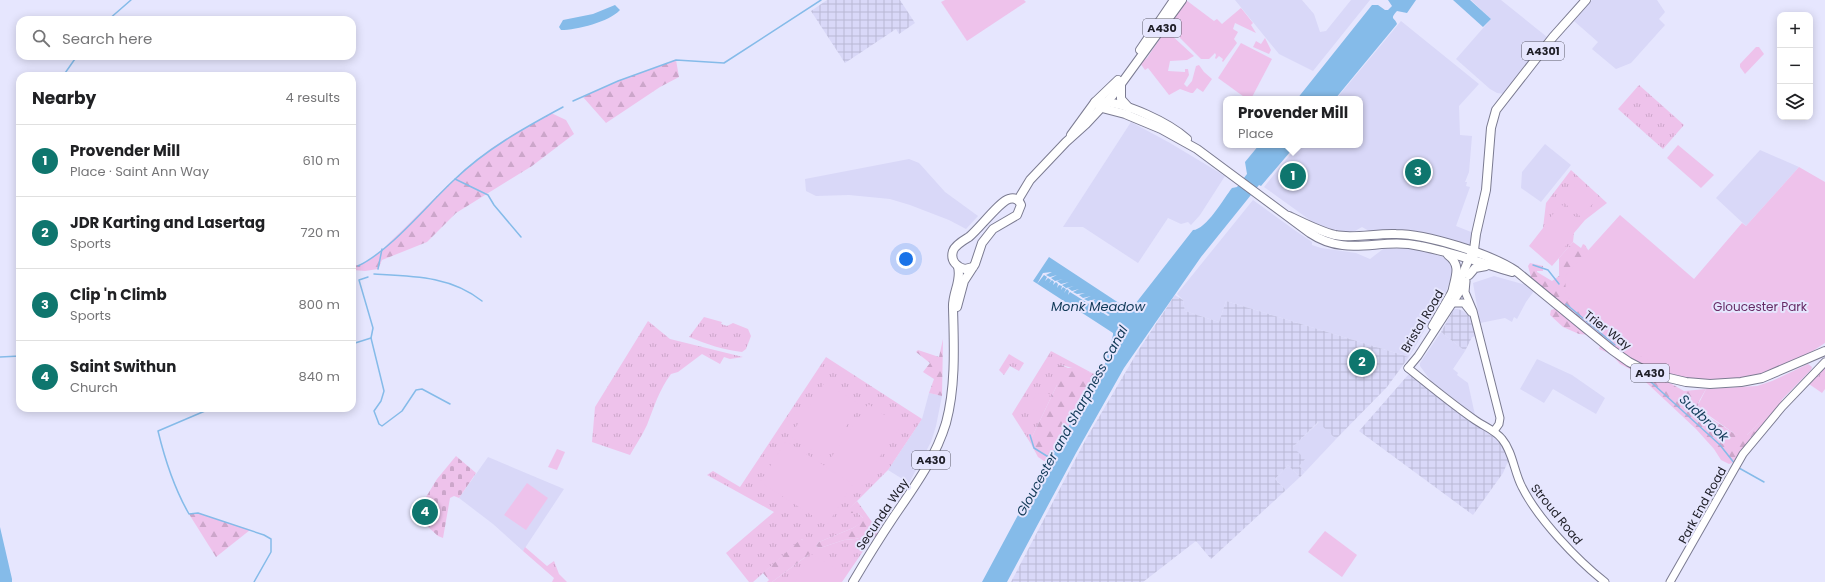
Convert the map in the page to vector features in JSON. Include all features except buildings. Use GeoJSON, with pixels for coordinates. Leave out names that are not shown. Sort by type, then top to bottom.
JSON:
{"type":"FeatureCollection","features":[{"type":"Feature","properties":{"kind":"main road"},"geometry":{"type":"LineString","coordinates":[[1066,142],[1076,126],[1101,104],[1174,0]]}},
{"type":"Feature","properties":{"kind":"main road","name":"A430"},"geometry":{"type":"LineString","coordinates":[[958,266],[952,258],[955,248],[976,231],[1020,186],[1030,180],[1121,83],[1182,0]]}},
{"type":"Feature","properties":{"kind":"main road","name":"A4301"},"geometry":{"type":"LineString","coordinates":[[1470,256],[1484,205],[1490,138],[1496,110],[1553,37],[1586,0]]}},
{"type":"Feature","properties":{"kind":"main road"},"geometry":{"type":"LineString","coordinates":[[1121,83],[1121,99],[1130,109]]}},
{"type":"Feature","properties":{"kind":"main road"},"geometry":{"type":"LineString","coordinates":[[1101,104],[1130,109],[1168,125],[1197,149]]}},
{"type":"Feature","properties":{"kind":"main road","name":"A430"},"geometry":{"type":"LineString","coordinates":[[1101,104],[1144,121],[1197,149],[1293,218],[1310,233],[1328,243],[1369,249],[1406,244],[1470,256]]}},
{"type":"Feature","properties":{"kind":"main road","name":"A430"},"geometry":{"type":"LineString","coordinates":[[973,267],[979,248],[985,237],[993,229],[1017,215],[1021,209],[1020,203],[1030,180]]}},
{"type":"Feature","properties":{"kind":"main road"},"geometry":{"type":"LineString","coordinates":[[1006,200],[1014,198],[1020,203]]}},
{"type":"Feature","properties":{"kind":"main road","name":"A430"},"geometry":{"type":"LineString","coordinates":[[1293,218],[1335,235],[1345,236],[1368,233],[1416,235],[1470,256]]}},
{"type":"Feature","properties":{"kind":"main road"},"geometry":{"type":"LineString","coordinates":[[1368,233],[1377,240],[1407,240],[1417,242],[1442,251],[1452,258],[1457,266],[1452,298]]}},
{"type":"Feature","properties":{"kind":"main road"},"geometry":{"type":"LineString","coordinates":[[1452,298],[1470,256]]}},
{"type":"Feature","properties":{"kind":"main road","name":"Trier Way"},"geometry":{"type":"LineString","coordinates":[[1470,256],[1491,266],[1520,275]]}},
{"type":"Feature","properties":{"kind":"main road","name":"Trier Way"},"geometry":{"type":"LineString","coordinates":[[1470,256],[1509,266],[1612,350],[1643,370],[1661,376],[1697,384],[1726,384],[1741,382],[1768,376],[1807,358],[1825,352]]}},
{"type":"Feature","properties":{"kind":"main road","name":"Bristol Road"},"geometry":{"type":"LineString","coordinates":[[1470,256],[1468,278],[1452,298],[1411,364],[1427,383],[1476,421],[1494,431]]}},
{"type":"Feature","properties":{"kind":"main road"},"geometry":{"type":"LineString","coordinates":[[958,266],[965,269],[973,267]]}},
{"type":"Feature","properties":{"kind":"main road","name":"Secunda Way"},"geometry":{"type":"LineString","coordinates":[[853,582],[915,486],[937,448],[950,406],[953,372],[953,300],[960,277],[958,266]]}},
{"type":"Feature","properties":{"kind":"main road"},"geometry":{"type":"LineString","coordinates":[[1491,266],[1478,266],[1468,278],[1465,292],[1471,306],[1500,418],[1499,424],[1494,431]]}},
{"type":"Feature","properties":{"kind":"main road","name":"Secunda Way"},"geometry":{"type":"LineString","coordinates":[[954,319],[962,286],[973,267]]}},
{"type":"Feature","properties":{"kind":"main road"},"geometry":{"type":"LineString","coordinates":[[1452,298],[1464,303],[1473,316]]}},
{"type":"Feature","properties":{"kind":"main road","name":"Trier Way"},"geometry":{"type":"LineString","coordinates":[[1807,358],[1825,346]]}},
{"type":"Feature","properties":{"kind":"main road"},"geometry":{"type":"LineString","coordinates":[[1817,368],[1825,352]]}},
{"type":"Feature","properties":{"kind":"main road"},"geometry":{"type":"LineString","coordinates":[[1817,368],[1825,362]]}},
{"type":"Feature","properties":{"kind":"main road","name":"Park End Road"},"geometry":{"type":"LineString","coordinates":[[1670,582],[1744,454],[1817,368]]}},
{"type":"Feature","properties":{"kind":"main road","name":"Stroud Road"},"geometry":{"type":"LineString","coordinates":[[1494,431],[1506,445],[1520,483],[1534,506],[1571,550],[1605,582]]}},
{"type":"Feature","properties":{"kind":"shaded area"},"geometry":{"type":"Polygon","coordinates":[[[827,0],[900,0],[915,23],[899,34],[896,29],[845,63],[811,11],[827,0]]]}},
{"type":"Feature","properties":{"kind":"shaded area"},"geometry":{"type":"Polygon","coordinates":[[[1235,0],[1302,0],[1314,14],[1320,32],[1326,31],[1351,0],[1370,0],[1313,71],[1279,54],[1235,0]]]}},
{"type":"Feature","properties":{"kind":"shaded area"},"geometry":{"type":"Polygon","coordinates":[[[1471,0],[1501,0],[1547,37],[1547,40],[1505,94],[1497,93],[1490,89],[1456,59],[1491,19],[1471,0]]]}},
{"type":"Feature","properties":{"kind":"shaded area"},"geometry":{"type":"Polygon","coordinates":[[[1592,0],[1657,0],[1665,12],[1659,19],[1665,25],[1631,63],[1616,69],[1592,49],[1598,42],[1574,21],[1592,0]]]}},
{"type":"Feature","properties":{"kind":"shaded area"},"geometry":{"type":"Polygon","coordinates":[[[1401,21],[1479,84],[1459,106],[1460,135],[1472,136],[1469,172],[1465,182],[1467,182],[1466,186],[1470,187],[1456,226],[1476,234],[1470,244],[1465,258],[1392,244],[1362,227],[1355,231],[1340,232],[1314,223],[1264,187],[1296,148],[1363,148],[1363,96],[1338,96],[1401,21]]]}},
{"type":"Feature","properties":{"kind":"shaded area"},"geometry":{"type":"Polygon","coordinates":[[[1131,122],[1170,143],[1225,176],[1200,215],[1191,225],[1188,222],[1181,224],[1168,218],[1138,263],[1083,227],[1063,227],[1131,122]]]}},
{"type":"Feature","properties":{"kind":"shaded area"},"geometry":{"type":"Polygon","coordinates":[[[1545,144],[1571,165],[1541,202],[1521,188],[1522,172],[1545,144]]]}},
{"type":"Feature","properties":{"kind":"shaded area"},"geometry":{"type":"Polygon","coordinates":[[[1760,150],[1799,167],[1746,226],[1716,198],[1760,150]]]}},
{"type":"Feature","properties":{"kind":"shaded area"},"geometry":{"type":"Polygon","coordinates":[[[909,159],[919,163],[945,192],[978,216],[966,229],[949,220],[890,199],[849,195],[816,196],[806,191],[805,179],[909,159]]]}},
{"type":"Feature","properties":{"kind":"shaded area"},"geometry":{"type":"Polygon","coordinates":[[[1253,200],[1312,242],[1312,245],[1321,248],[1356,253],[1370,259],[1383,249],[1414,249],[1448,259],[1453,265],[1454,269],[1445,295],[1409,357],[1226,301],[1219,322],[1185,311],[1183,300],[1177,294],[1253,200]]]}},
{"type":"Feature","properties":{"kind":"shaded area"},"geometry":{"type":"Polygon","coordinates":[[[1494,276],[1526,285],[1534,291],[1517,319],[1514,317],[1512,322],[1505,318],[1480,323],[1473,283],[1494,276]]]}},
{"type":"Feature","properties":{"kind":"shaded area"},"geometry":{"type":"Polygon","coordinates":[[[1175,295],[1183,300],[1185,311],[1219,322],[1226,301],[1409,357],[1387,387],[1336,439],[1318,422],[1293,447],[1305,459],[1299,466],[1305,472],[1300,477],[1288,465],[1275,479],[1286,490],[1211,559],[1196,541],[1143,582],[1011,582],[1086,439],[1138,351],[1175,295]]]}},
{"type":"Feature","properties":{"kind":"shaded area"},"geometry":{"type":"Polygon","coordinates":[[[1454,309],[1463,311],[1470,317],[1476,336],[1472,337],[1465,351],[1441,332],[1454,309]]]}},
{"type":"Feature","properties":{"kind":"shaded area"},"geometry":{"type":"Polygon","coordinates":[[[1441,332],[1465,351],[1453,369],[1458,373],[1457,375],[1468,383],[1475,415],[1431,381],[1420,366],[1420,363],[1441,332]]]}},
{"type":"Feature","properties":{"kind":"shaded area"},"geometry":{"type":"Polygon","coordinates":[[[1537,359],[1572,375],[1605,398],[1596,414],[1553,389],[1544,403],[1520,389],[1537,359]]]}},
{"type":"Feature","properties":{"kind":"shaded area"},"geometry":{"type":"Polygon","coordinates":[[[1408,375],[1412,375],[1494,432],[1501,442],[1509,459],[1503,473],[1473,515],[1359,431],[1408,375]]]}},
{"type":"Feature","properties":{"kind":"shaded area"},"geometry":{"type":"Polygon","coordinates":[[[929,393],[942,396],[936,426],[931,442],[909,483],[888,470],[922,419],[929,393]]]}},
{"type":"Feature","properties":{"kind":"shaded area"},"geometry":{"type":"Polygon","coordinates":[[[1319,422],[1336,439],[1305,472],[1299,466],[1293,447],[1319,422]]]}},
{"type":"Feature","properties":{"kind":"shaded area"},"geometry":{"type":"Polygon","coordinates":[[[488,457],[564,489],[523,551],[493,524],[459,498],[488,457]]]}},
{"type":"Feature","properties":{"kind":"shaded area"},"geometry":{"type":"Polygon","coordinates":[[[1288,465],[1300,477],[1286,490],[1275,479],[1288,465]]]}},
{"type":"Feature","properties":{"kind":"green space"},"geometry":{"type":"Polygon","coordinates":[[[945,0],[1024,0],[1026,2],[967,41],[941,2],[945,0]]]}},
{"type":"Feature","properties":{"kind":"green space"},"geometry":{"type":"Polygon","coordinates":[[[1186,0],[1214,21],[1217,19],[1222,24],[1241,8],[1253,23],[1251,25],[1256,33],[1235,23],[1233,29],[1238,32],[1234,39],[1237,43],[1223,62],[1223,59],[1219,56],[1216,59],[1215,58],[1215,53],[1209,59],[1201,59],[1171,29],[1169,25],[1186,0]]]}},
{"type":"Feature","properties":{"kind":"green space"},"geometry":{"type":"Polygon","coordinates":[[[1168,32],[1194,56],[1187,60],[1170,61],[1168,71],[1185,72],[1185,69],[1188,69],[1189,75],[1184,84],[1187,87],[1192,81],[1196,66],[1199,65],[1212,79],[1203,92],[1197,88],[1193,93],[1180,89],[1169,95],[1148,68],[1145,70],[1140,63],[1147,58],[1163,34],[1165,35],[1168,32]]]}},
{"type":"Feature","properties":{"kind":"green space"},"geometry":{"type":"Polygon","coordinates":[[[1265,38],[1271,50],[1269,54],[1253,47],[1256,41],[1261,44],[1265,38]]]}},
{"type":"Feature","properties":{"kind":"green space"},"geometry":{"type":"Polygon","coordinates":[[[1241,43],[1272,59],[1253,96],[1243,96],[1218,78],[1241,43]]]}},
{"type":"Feature","properties":{"kind":"green space"},"geometry":{"type":"Polygon","coordinates":[[[1756,47],[1759,47],[1764,54],[1745,74],[1740,67],[1740,64],[1756,47]]]}},
{"type":"Feature","properties":{"kind":"green space"},"geometry":{"type":"Polygon","coordinates":[[[676,60],[679,77],[660,87],[606,123],[583,97],[618,81],[676,60]]]}},
{"type":"Feature","properties":{"kind":"green space"},"geometry":{"type":"Polygon","coordinates":[[[1639,85],[1684,125],[1663,149],[1618,109],[1639,85]]]}},
{"type":"Feature","properties":{"kind":"green space"},"geometry":{"type":"Polygon","coordinates":[[[551,113],[566,120],[574,134],[532,166],[456,213],[427,242],[382,260],[378,269],[365,271],[356,270],[356,265],[369,260],[379,253],[475,161],[503,141],[551,113]]]}},
{"type":"Feature","properties":{"kind":"green space"},"geometry":{"type":"Polygon","coordinates":[[[1678,145],[1714,175],[1701,188],[1667,158],[1678,145]]]}},
{"type":"Feature","properties":{"kind":"green space","name":"Gloucester Park"},"geometry":{"type":"Polygon","coordinates":[[[1799,167],[1825,182],[1825,343],[1802,358],[1752,378],[1697,381],[1663,373],[1647,367],[1650,360],[1639,356],[1577,308],[1566,295],[1565,276],[1620,215],[1694,279],[1742,223],[1746,226],[1799,167]]]}},
{"type":"Feature","properties":{"kind":"green space"},"geometry":{"type":"Polygon","coordinates":[[[1571,170],[1607,203],[1585,220],[1574,233],[1573,242],[1552,266],[1529,246],[1543,228],[1546,203],[1571,170]]]}},
{"type":"Feature","properties":{"kind":"green space"},"geometry":{"type":"Polygon","coordinates":[[[1578,183],[1597,199],[1581,217],[1563,202],[1578,183]]]}},
{"type":"Feature","properties":{"kind":"green space"},"geometry":{"type":"Polygon","coordinates":[[[1561,204],[1579,220],[1564,238],[1546,223],[1561,204]]]}},
{"type":"Feature","properties":{"kind":"green space"},"geometry":{"type":"Polygon","coordinates":[[[1549,227],[1568,243],[1552,262],[1533,246],[1549,227]]]}},
{"type":"Feature","properties":{"kind":"green space"},"geometry":{"type":"Polygon","coordinates":[[[1573,242],[1581,248],[1583,244],[1585,245],[1652,356],[1654,370],[1640,366],[1684,391],[1706,389],[1698,403],[1706,415],[1735,434],[1747,435],[1782,399],[1781,403],[1759,431],[1753,435],[1732,463],[1729,464],[1721,460],[1714,449],[1696,429],[1634,371],[1620,364],[1611,354],[1599,349],[1602,340],[1590,335],[1579,334],[1563,327],[1550,315],[1551,310],[1564,306],[1531,277],[1528,266],[1530,263],[1543,266],[1543,271],[1537,272],[1552,281],[1559,276],[1559,258],[1573,242]]]}},
{"type":"Feature","properties":{"kind":"green space"},"geometry":{"type":"Polygon","coordinates":[[[704,317],[722,322],[721,324],[727,326],[733,323],[748,329],[751,336],[746,349],[742,352],[729,350],[689,337],[704,317]]]}},
{"type":"Feature","properties":{"kind":"green space"},"geometry":{"type":"Polygon","coordinates":[[[648,321],[670,339],[743,357],[730,359],[724,357],[720,364],[702,354],[678,372],[671,374],[660,392],[645,429],[630,455],[592,442],[595,407],[648,321]]]}},
{"type":"Feature","properties":{"kind":"green space"},"geometry":{"type":"Polygon","coordinates":[[[943,339],[942,396],[929,393],[934,379],[923,372],[930,363],[916,352],[918,350],[939,357],[943,339]]]}},
{"type":"Feature","properties":{"kind":"green space"},"geometry":{"type":"Polygon","coordinates":[[[1051,351],[1092,373],[1061,365],[1057,385],[1032,437],[1031,444],[1012,414],[1051,351]]]}},
{"type":"Feature","properties":{"kind":"green space"},"geometry":{"type":"Polygon","coordinates":[[[1009,354],[1024,363],[1019,371],[1010,366],[1004,375],[999,370],[1009,354]]]}},
{"type":"Feature","properties":{"kind":"green space"},"geometry":{"type":"Polygon","coordinates":[[[826,357],[922,419],[888,470],[845,513],[858,513],[863,518],[863,522],[853,528],[819,542],[816,546],[820,548],[844,540],[868,536],[872,538],[842,582],[772,582],[808,555],[802,539],[753,582],[749,582],[726,553],[774,512],[707,475],[713,471],[740,487],[826,357]]]}},
{"type":"Feature","properties":{"kind":"green space"},"geometry":{"type":"Polygon","coordinates":[[[1808,364],[1812,367],[1811,370],[1747,435],[1742,436],[1735,434],[1697,407],[1706,389],[1757,386],[1772,381],[1808,364]]]}},
{"type":"Feature","properties":{"kind":"green space"},"geometry":{"type":"Polygon","coordinates":[[[1061,365],[1068,368],[1075,367],[1100,376],[1047,461],[1044,461],[1038,457],[1031,444],[1032,437],[1057,385],[1052,368],[1061,365]]]}},
{"type":"Feature","properties":{"kind":"green space"},"geometry":{"type":"Polygon","coordinates":[[[1825,368],[1825,389],[1822,393],[1809,384],[1825,368]]]}},
{"type":"Feature","properties":{"kind":"green space"},"geometry":{"type":"Polygon","coordinates":[[[825,382],[860,405],[825,459],[790,436],[825,382]]]}},
{"type":"Feature","properties":{"kind":"green space"},"geometry":{"type":"Polygon","coordinates":[[[1036,393],[1050,394],[1043,413],[1031,409],[1030,406],[1036,393]]]}},
{"type":"Feature","properties":{"kind":"green space"},"geometry":{"type":"Polygon","coordinates":[[[868,404],[901,426],[861,484],[828,462],[868,404]]]}},
{"type":"Feature","properties":{"kind":"green space"},"geometry":{"type":"Polygon","coordinates":[[[786,441],[853,484],[827,525],[760,482],[786,441]]]}},
{"type":"Feature","properties":{"kind":"green space"},"geometry":{"type":"Polygon","coordinates":[[[557,449],[565,452],[557,470],[548,467],[557,449]]]}},
{"type":"Feature","properties":{"kind":"green space"},"geometry":{"type":"Polygon","coordinates":[[[456,456],[476,473],[459,498],[454,496],[450,498],[443,538],[438,536],[416,516],[414,509],[423,502],[437,479],[456,456]]]}},
{"type":"Feature","properties":{"kind":"green space"},"geometry":{"type":"Polygon","coordinates":[[[527,483],[548,498],[526,530],[504,515],[527,483]]]}},
{"type":"Feature","properties":{"kind":"green space"},"geometry":{"type":"Polygon","coordinates":[[[857,501],[872,522],[881,530],[874,538],[868,536],[844,540],[820,548],[816,546],[819,542],[853,528],[862,522],[863,518],[858,513],[844,513],[857,501]]]}},
{"type":"Feature","properties":{"kind":"green space"},"geometry":{"type":"Polygon","coordinates":[[[198,513],[250,530],[216,557],[189,514],[198,513]]]}},
{"type":"Feature","properties":{"kind":"green space"},"geometry":{"type":"Polygon","coordinates":[[[1325,531],[1357,555],[1342,577],[1308,552],[1325,531]]]}},
{"type":"Feature","properties":{"kind":"green space"},"geometry":{"type":"Polygon","coordinates":[[[801,539],[813,547],[808,555],[772,582],[767,582],[769,580],[763,573],[801,539]]]}},
{"type":"Feature","properties":{"kind":"green space"},"geometry":{"type":"Polygon","coordinates":[[[525,547],[547,566],[554,561],[559,574],[567,582],[552,582],[554,578],[523,551],[525,547]]]}},
{"type":"Feature","properties":{"kind":"green space"},"geometry":{"type":"Polygon","coordinates":[[[811,554],[845,574],[840,582],[795,582],[811,554]]]}},
{"type":"Feature","properties":{"kind":"water"},"geometry":{"type":"Polygon","coordinates":[[[1388,0],[1416,0],[1407,13],[1397,11],[1393,18],[1397,24],[1337,96],[1299,96],[1372,5],[1378,5],[1385,10],[1388,10],[1392,6],[1388,0]]]}},
{"type":"Feature","properties":{"kind":"water"},"geometry":{"type":"Polygon","coordinates":[[[1453,0],[1470,0],[1491,19],[1483,27],[1453,0]]]}},
{"type":"Feature","properties":{"kind":"water"},"geometry":{"type":"Polygon","coordinates":[[[615,5],[620,10],[601,22],[568,30],[561,30],[559,27],[563,20],[593,14],[615,5]]]}},
{"type":"Feature","properties":{"kind":"water"},"geometry":{"type":"Polygon","coordinates":[[[1257,148],[1293,148],[1261,186],[1259,185],[1201,257],[1124,368],[1076,453],[1007,582],[982,582],[1047,461],[1103,371],[1113,335],[1113,333],[1033,281],[1049,257],[1128,309],[1132,308],[1193,230],[1198,229],[1203,225],[1214,213],[1232,188],[1237,187],[1247,174],[1245,162],[1257,148]]]}},
{"type":"Feature","properties":{"kind":"water"},"geometry":{"type":"Polygon","coordinates":[[[0,527],[12,579],[12,582],[0,582],[0,527]]]}},
{"type":"Feature","properties":{"kind":"pier"},"geometry":{"type":"Polygon","coordinates":[[[1052,272],[1046,275],[1050,277],[1057,275],[1051,278],[1055,281],[1063,279],[1057,281],[1061,284],[1069,282],[1062,285],[1066,288],[1074,286],[1068,288],[1072,291],[1079,289],[1073,292],[1077,294],[1085,293],[1079,295],[1083,298],[1091,296],[1084,299],[1088,301],[1096,299],[1090,302],[1094,305],[1102,303],[1095,306],[1110,315],[1108,316],[1070,292],[1068,295],[1069,291],[1067,289],[1064,293],[1066,289],[1063,287],[1061,290],[1062,286],[1059,285],[1057,288],[1058,284],[1056,282],[1053,285],[1054,282],[1052,280],[1049,283],[1051,280],[1048,278],[1045,281],[1047,277],[1044,275],[1037,284],[1043,273],[1052,272]]]}},
{"type":"Feature","properties":{"kind":"waterway"},"geometry":{"type":"LineString","coordinates":[[113,16],[131,0]]}},
{"type":"Feature","properties":{"kind":"waterway"},"geometry":{"type":"LineString","coordinates":[[573,101],[618,81],[676,60],[724,63],[821,0]]}},
{"type":"Feature","properties":{"kind":"waterway"},"geometry":{"type":"LineString","coordinates":[[66,72],[74,60]]}},
{"type":"Feature","properties":{"kind":"waterway"},"geometry":{"type":"LineString","coordinates":[[358,266],[383,250],[408,227],[443,190],[479,158],[520,131],[563,107]]}},
{"type":"Feature","properties":{"kind":"waterway"},"geometry":{"type":"LineString","coordinates":[[455,179],[488,195],[494,205],[521,237]]}},
{"type":"Feature","properties":{"kind":"waterway"},"geometry":{"type":"LineString","coordinates":[[378,269],[382,249]]}},
{"type":"Feature","properties":{"kind":"waterway","name":"Sudbrook"},"geometry":{"type":"LineString","coordinates":[[1533,265],[1548,270],[1559,284]]}},
{"type":"Feature","properties":{"kind":"waterway"},"geometry":{"type":"LineString","coordinates":[[374,274],[417,277],[444,282],[458,287],[482,301]]}},
{"type":"Feature","properties":{"kind":"waterway"},"geometry":{"type":"LineString","coordinates":[[368,277],[359,280],[373,328],[371,338],[384,391],[381,401],[374,411],[379,424],[382,426],[402,411],[416,390],[422,389],[450,404]]}},
{"type":"Feature","properties":{"kind":"waterway","name":"Sudbrook"},"geometry":{"type":"LineString","coordinates":[[1566,304],[1615,345]]}},
{"type":"Feature","properties":{"kind":"waterway"},"geometry":{"type":"LineString","coordinates":[[356,343],[371,338]]}},
{"type":"Feature","properties":{"kind":"waterway"},"geometry":{"type":"LineString","coordinates":[[0,357],[16,356]]}},
{"type":"Feature","properties":{"kind":"waterway","name":"Sudbrook"},"geometry":{"type":"LineString","coordinates":[[1640,372],[1720,445],[1735,464]]}},
{"type":"Feature","properties":{"kind":"waterway"},"geometry":{"type":"LineString","coordinates":[[203,412],[158,431],[170,474],[189,514],[198,513],[264,535],[271,539],[271,552],[254,582]]}},
{"type":"Feature","properties":{"kind":"waterway","name":"Gloucester and Sharpness Canal"},"geometry":{"type":"LineString","coordinates":[[1030,435],[1034,448],[1050,458]]}},
{"type":"Feature","properties":{"kind":"waterway","name":"Sudbrook"},"geometry":{"type":"LineString","coordinates":[[1739,468],[1764,482]]}},
{"type":"Feature","properties":{"kind":"place","name":"Clip 'n Climb"},"geometry":{"type":"Point","coordinates":[1418,172]}},
{"type":"Feature","properties":{"kind":"place","name":"Provender Mill"},"geometry":{"type":"Point","coordinates":[1293,176]}},
{"type":"Feature","properties":{"kind":"place","name":"JDR Karting and Lasertag"},"geometry":{"type":"Point","coordinates":[1362,362]}},
{"type":"Feature","properties":{"kind":"place","name":"Saint Swithun"},"geometry":{"type":"Point","coordinates":[425,512]}},
{"type":"Feature","properties":{"kind":"water label","name":"Monk Meadow"},"geometry":{"type":"Point","coordinates":[1098,306]}}]}
